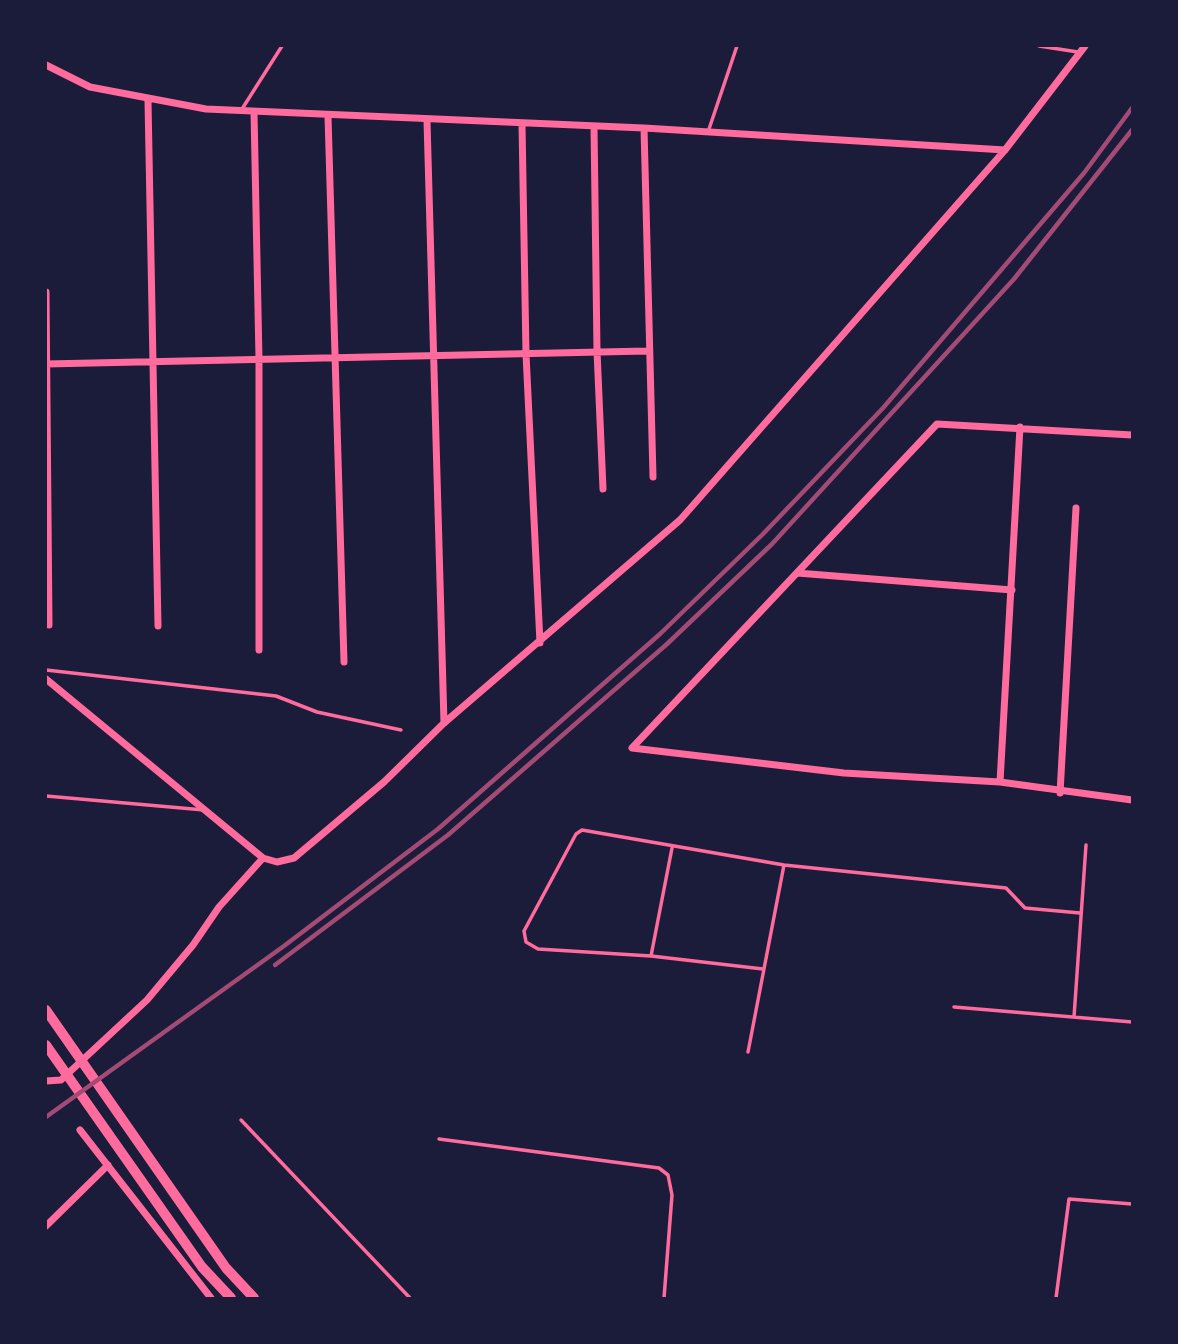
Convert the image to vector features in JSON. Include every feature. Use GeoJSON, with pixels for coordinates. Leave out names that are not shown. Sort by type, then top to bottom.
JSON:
{"type":"FeatureCollection","features":[{"type":"Feature","properties":{"kind":"main road"},"geometry":{"type":"LineString","coordinates":[[46,1010],[226,1268],[254,1298]]}},
{"type":"Feature","properties":{"kind":"main road"},"geometry":{"type":"LineString","coordinates":[[46,1045],[202,1267],[232,1298]]}},
{"type":"Feature","properties":{"kind":"street"},"geometry":{"type":"LineString","coordinates":[[46,680],[263,858],[277,862],[294,858],[384,782],[444,723],[680,520],[1004,150],[1082,49]]}},
{"type":"Feature","properties":{"kind":"street"},"geometry":{"type":"LineString","coordinates":[[46,65],[90,87],[149,101],[240,111],[427,121],[644,128],[1004,150]]}},
{"type":"Feature","properties":{"kind":"street"},"geometry":{"type":"LineString","coordinates":[[149,101],[158,625]]}},
{"type":"Feature","properties":{"kind":"street"},"geometry":{"type":"LineString","coordinates":[[254,112],[260,359],[259,650]]}},
{"type":"Feature","properties":{"kind":"street"},"geometry":{"type":"LineString","coordinates":[[328,116],[344,662]]}},
{"type":"Feature","properties":{"kind":"street"},"geometry":{"type":"LineString","coordinates":[[427,121],[444,723]]}},
{"type":"Feature","properties":{"kind":"street"},"geometry":{"type":"LineString","coordinates":[[523,124],[526,354],[540,643]]}},
{"type":"Feature","properties":{"kind":"street"},"geometry":{"type":"LineString","coordinates":[[594,126],[597,351],[603,489]]}},
{"type":"Feature","properties":{"kind":"street"},"geometry":{"type":"LineString","coordinates":[[644,128],[647,351],[653,477]]}},
{"type":"Feature","properties":{"kind":"street"},"geometry":{"type":"LineString","coordinates":[[46,292],[49,625]]}},
{"type":"Feature","properties":{"kind":"street"},"geometry":{"type":"LineString","coordinates":[[46,364],[154,360],[433,358],[647,351]]}},
{"type":"Feature","properties":{"kind":"street"},"geometry":{"type":"LineString","coordinates":[[1132,435],[937,424],[632,748],[844,773],[1000,782],[1060,793],[1132,800]]}},
{"type":"Feature","properties":{"kind":"street"},"geometry":{"type":"LineString","coordinates":[[1000,782],[1020,428]]}},
{"type":"Feature","properties":{"kind":"street"},"geometry":{"type":"LineString","coordinates":[[1060,793],[1076,508]]}},
{"type":"Feature","properties":{"kind":"street"},"geometry":{"type":"LineString","coordinates":[[797,573],[1012,590]]}},
{"type":"Feature","properties":{"kind":"street"},"geometry":{"type":"LineString","coordinates":[[46,1081],[61,1080],[147,1000],[193,945],[219,907],[263,858]]}},
{"type":"Feature","properties":{"kind":"street"},"geometry":{"type":"LineString","coordinates":[[80,1130],[211,1298]]}},
{"type":"Feature","properties":{"kind":"street"},"geometry":{"type":"LineString","coordinates":[[46,1226],[108,1165]]}},
{"type":"Feature","properties":{"kind":"lane"},"geometry":{"type":"LineString","coordinates":[[240,111],[282,46]]}},
{"type":"Feature","properties":{"kind":"lane"},"geometry":{"type":"LineString","coordinates":[[708,132],[737,46]]}},
{"type":"Feature","properties":{"kind":"lane"},"geometry":{"type":"LineString","coordinates":[[1039,46],[1082,49]]}},
{"type":"Feature","properties":{"kind":"lane"},"geometry":{"type":"LineString","coordinates":[[46,670],[276,696],[317,712],[401,730]]}},
{"type":"Feature","properties":{"kind":"lane"},"geometry":{"type":"LineString","coordinates":[[46,796],[206,810]]}},
{"type":"Feature","properties":{"kind":"lane"},"geometry":{"type":"LineString","coordinates":[[763,969],[651,956],[538,949],[526,942],[524,931],[579,831],[784,865],[1006,888],[1025,908],[1080,914]]}},
{"type":"Feature","properties":{"kind":"lane"},"geometry":{"type":"LineString","coordinates":[[1074,1017],[1086,845]]}},
{"type":"Feature","properties":{"kind":"lane"},"geometry":{"type":"LineString","coordinates":[[651,956],[672,848]]}},
{"type":"Feature","properties":{"kind":"lane"},"geometry":{"type":"LineString","coordinates":[[748,1052],[784,865]]}},
{"type":"Feature","properties":{"kind":"lane"},"geometry":{"type":"LineString","coordinates":[[954,1007],[1132,1022]]}},
{"type":"Feature","properties":{"kind":"lane"},"geometry":{"type":"LineString","coordinates":[[241,1120],[410,1298]]}},
{"type":"Feature","properties":{"kind":"lane"},"geometry":{"type":"LineString","coordinates":[[439,1139],[659,1168],[668,1175],[672,1195],[664,1298]]}},
{"type":"Feature","properties":{"kind":"lane"},"geometry":{"type":"LineString","coordinates":[[1056,1298],[1069,1199],[1132,1204]]}},
{"type":"Feature","properties":{"kind":"railway"},"geometry":{"type":"LineString","coordinates":[[46,1117],[284,946],[438,829],[660,634],[763,534],[883,408],[1084,173],[1132,108]]}},
{"type":"Feature","properties":{"kind":"railway"},"geometry":{"type":"LineString","coordinates":[[275,965],[448,835],[667,644],[772,544],[1014,279],[1132,130]]}}]}
